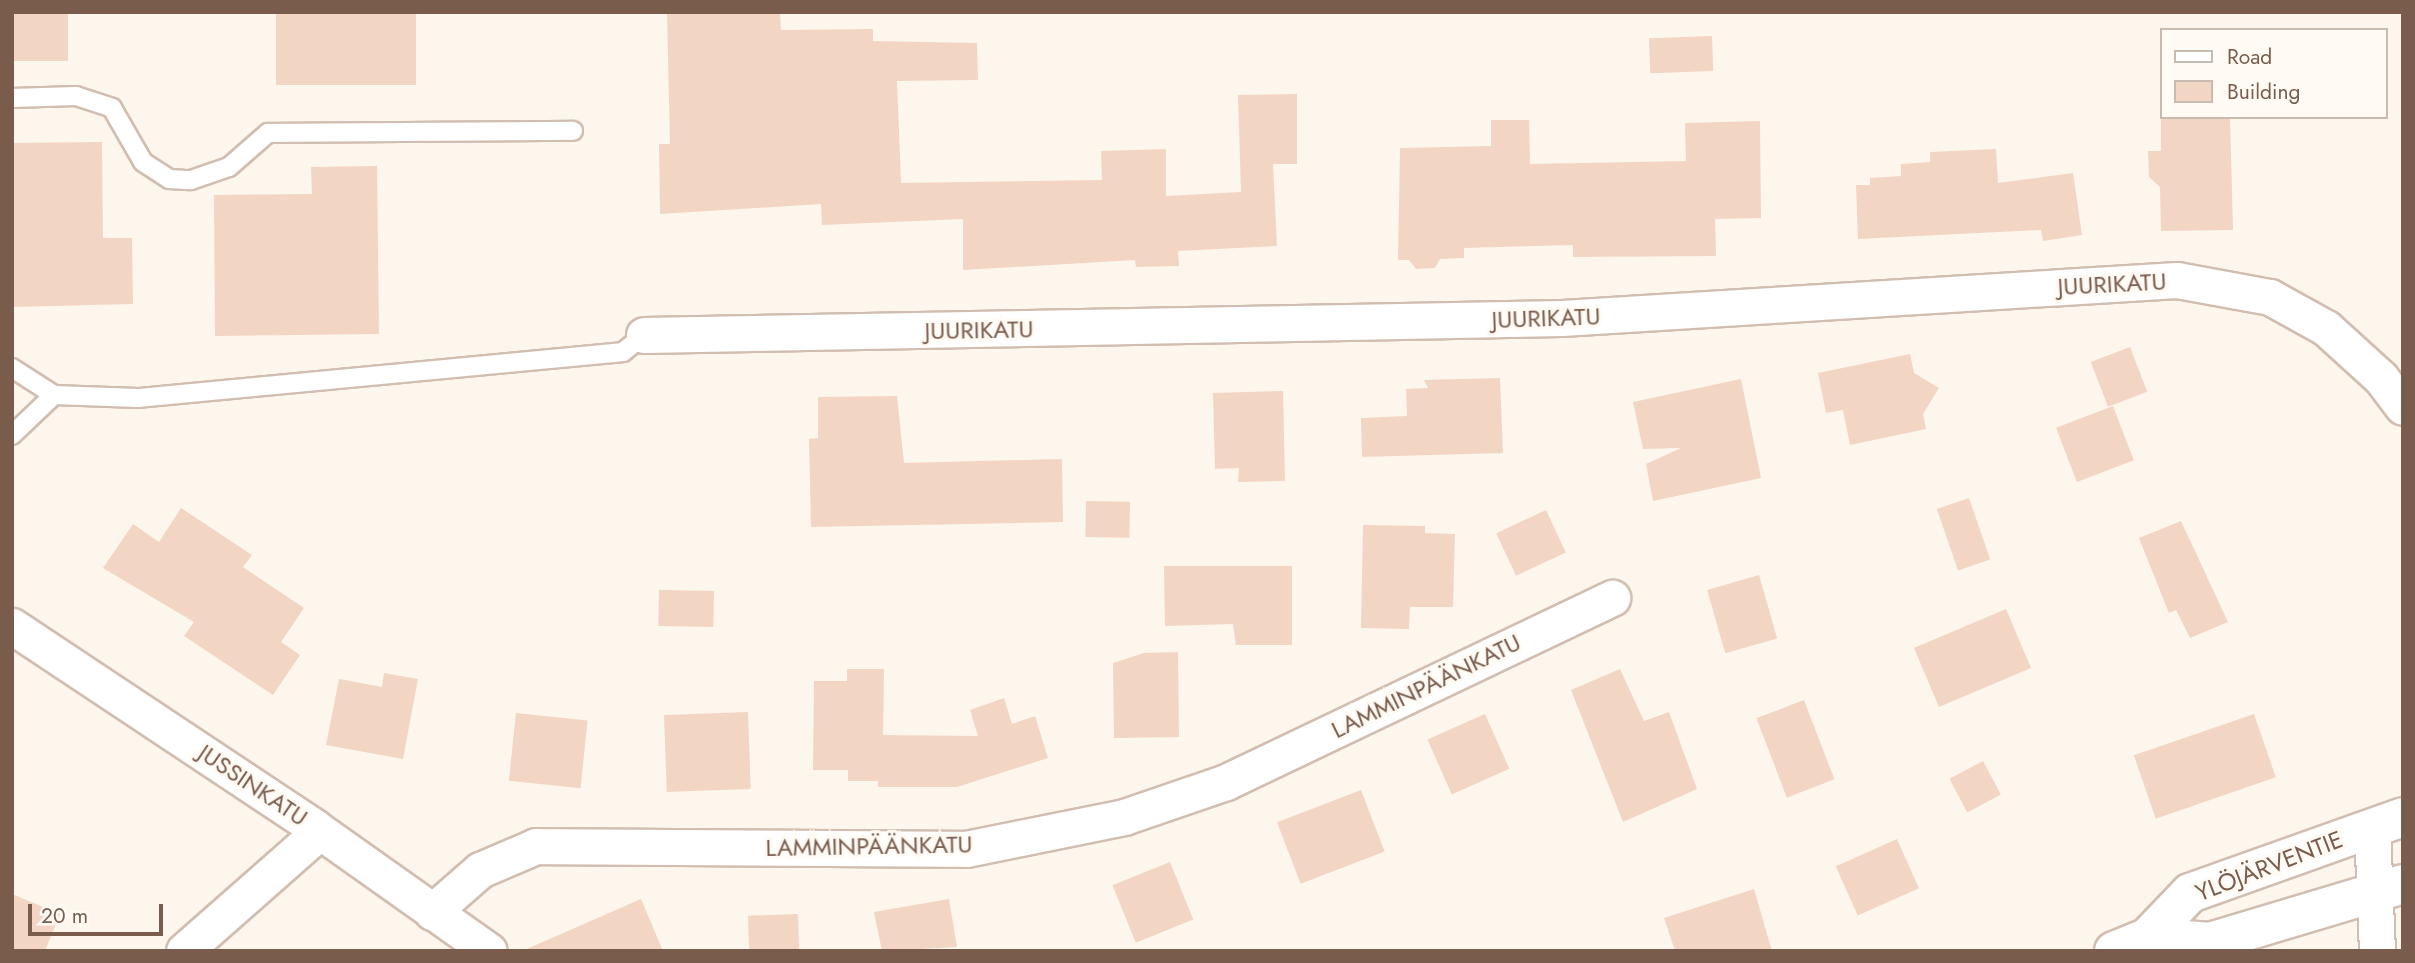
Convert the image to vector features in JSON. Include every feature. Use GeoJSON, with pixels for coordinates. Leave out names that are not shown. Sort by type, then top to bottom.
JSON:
{"type":"FeatureCollection","features":[{"type":"Feature","properties":{"kind":"main road","name":"YLÖJÄRVENTIE"},"geometry":{"type":"LineString","coordinates":[[2131,944],[2190,893],[2388,822]]}},
{"type":"Feature","properties":{"kind":"main road","name":"YLÖJÄRVENTIE"},"geometry":{"type":"LineString","coordinates":[[2131,944],[2210,942],[2389,888]]}},
{"type":"Feature","properties":{"kind":"street","name":"JUURIKATU"},"geometry":{"type":"LineString","coordinates":[[644,335],[1549,319],[2178,280],[2270,297],[2316,322],[2381,378],[2403,407]]}},
{"type":"Feature","properties":{"kind":"street","name":"LAMMINPÄÄNKATU"},"geometry":{"type":"LineString","coordinates":[[432,912],[480,870],[536,846],[966,849],[1124,817],[1227,782],[1612,598]]}},
{"type":"Feature","properties":{"kind":"street","name":"JUSSINKATU"},"geometry":{"type":"LineString","coordinates":[[12,626],[320,831],[489,951]]}},
{"type":"Feature","properties":{"kind":"street"},"geometry":{"type":"LineString","coordinates":[[2377,951],[2389,888],[2388,822]]}},
{"type":"Feature","properties":{"kind":"street"},"geometry":{"type":"LineString","coordinates":[[184,951],[320,831]]}},
{"type":"Feature","properties":{"kind":"lane"},"geometry":{"type":"LineString","coordinates":[[12,98],[76,96],[112,108],[143,162],[169,179],[191,180],[229,167],[268,133],[573,131]]}},
{"type":"Feature","properties":{"kind":"lane"},"geometry":{"type":"LineString","coordinates":[[12,368],[54,395],[138,398],[623,352],[644,335]]}},
{"type":"Feature","properties":{"kind":"lane"},"geometry":{"type":"LineString","coordinates":[[12,435],[54,395]]}},
{"type":"Feature","properties":{"kind":"building"},"geometry":{"type":"Polygon","coordinates":[[[12,12],[68,12],[68,61],[12,61],[12,12]]]}},
{"type":"Feature","properties":{"kind":"building"},"geometry":{"type":"Polygon","coordinates":[[[276,12],[416,12],[416,85],[276,85],[276,12]]]}},
{"type":"Feature","properties":{"kind":"building"},"geometry":{"type":"Polygon","coordinates":[[[667,12],[780,12],[781,30],[873,29],[873,41],[977,43],[978,80],[897,81],[901,183],[1102,180],[1101,151],[1166,149],[1166,196],[1241,192],[1238,95],[1297,94],[1297,164],[1273,164],[1277,246],[1178,251],[1179,266],[1136,267],[1135,260],[963,270],[963,219],[822,225],[821,204],[660,214],[659,144],[670,144],[667,12]]]}},
{"type":"Feature","properties":{"kind":"building"},"geometry":{"type":"Polygon","coordinates":[[[1712,36],[1713,71],[1650,73],[1649,38],[1712,36]]]}},
{"type":"Feature","properties":{"kind":"building"},"geometry":{"type":"Polygon","coordinates":[[[2161,119],[2230,119],[2233,230],[2161,231],[2160,187],[2149,177],[2148,151],[2161,151],[2161,119]]]}},
{"type":"Feature","properties":{"kind":"building"},"geometry":{"type":"Polygon","coordinates":[[[1491,120],[1529,120],[1530,164],[1686,161],[1685,123],[1760,121],[1761,218],[1715,219],[1716,256],[1573,257],[1573,245],[1464,248],[1464,258],[1440,259],[1435,268],[1416,269],[1409,260],[1398,260],[1400,148],[1491,146],[1491,120]]]}},
{"type":"Feature","properties":{"kind":"building"},"geometry":{"type":"Polygon","coordinates":[[[102,142],[103,238],[132,238],[133,304],[12,307],[12,143],[102,142]]]}},
{"type":"Feature","properties":{"kind":"building"},"geometry":{"type":"Polygon","coordinates":[[[1996,149],[1998,183],[2073,173],[2082,235],[2043,241],[2041,230],[1858,239],[1856,185],[1870,185],[1870,178],[1901,176],[1901,164],[1930,162],[1930,152],[1996,149]]]}},
{"type":"Feature","properties":{"kind":"building"},"geometry":{"type":"Polygon","coordinates":[[[377,166],[379,334],[215,336],[214,195],[312,194],[311,167],[377,166]]]}},
{"type":"Feature","properties":{"kind":"building"},"geometry":{"type":"Polygon","coordinates":[[[2130,347],[2147,392],[2108,407],[2091,362],[2130,347]]]}},
{"type":"Feature","properties":{"kind":"building"},"geometry":{"type":"Polygon","coordinates":[[[1910,354],[1914,373],[1939,388],[1923,414],[1926,429],[1850,445],[1843,410],[1826,413],[1818,373],[1910,354]]]}},
{"type":"Feature","properties":{"kind":"building"},"geometry":{"type":"Polygon","coordinates":[[[1500,378],[1503,453],[1362,457],[1361,418],[1407,416],[1406,389],[1428,388],[1424,380],[1500,378]]]}},
{"type":"Feature","properties":{"kind":"building"},"geometry":{"type":"Polygon","coordinates":[[[1741,379],[1761,478],[1653,501],[1646,464],[1681,448],[1643,449],[1633,402],[1741,379]]]}},
{"type":"Feature","properties":{"kind":"building"},"geometry":{"type":"Polygon","coordinates":[[[1283,391],[1285,481],[1238,482],[1239,468],[1215,469],[1213,393],[1283,391]]]}},
{"type":"Feature","properties":{"kind":"building"},"geometry":{"type":"Polygon","coordinates":[[[897,396],[904,463],[1062,459],[1063,522],[811,527],[809,439],[818,438],[818,397],[897,396]]]}},
{"type":"Feature","properties":{"kind":"building"},"geometry":{"type":"Polygon","coordinates":[[[2113,406],[2134,460],[2077,482],[2056,428],[2113,406]]]}},
{"type":"Feature","properties":{"kind":"building"},"geometry":{"type":"Polygon","coordinates":[[[1969,498],[1990,559],[1958,571],[1937,509],[1969,498]]]}},
{"type":"Feature","properties":{"kind":"building"},"geometry":{"type":"Polygon","coordinates":[[[1086,501],[1130,502],[1129,538],[1085,537],[1086,501]]]}},
{"type":"Feature","properties":{"kind":"building"},"geometry":{"type":"Polygon","coordinates":[[[181,508],[252,555],[243,567],[304,608],[281,642],[300,655],[273,695],[184,636],[194,622],[103,568],[133,524],[159,542],[181,508]]]}},
{"type":"Feature","properties":{"kind":"building"},"geometry":{"type":"Polygon","coordinates":[[[1546,510],[1566,553],[1516,576],[1496,533],[1546,510]]]}},
{"type":"Feature","properties":{"kind":"building"},"geometry":{"type":"Polygon","coordinates":[[[2181,521],[2228,622],[2190,638],[2176,610],[2169,613],[2139,538],[2181,521]]]}},
{"type":"Feature","properties":{"kind":"building"},"geometry":{"type":"Polygon","coordinates":[[[1363,525],[1425,526],[1425,533],[1455,534],[1453,607],[1410,607],[1409,629],[1361,628],[1363,525]]]}},
{"type":"Feature","properties":{"kind":"building"},"geometry":{"type":"Polygon","coordinates":[[[1164,566],[1292,566],[1292,645],[1236,645],[1233,624],[1165,626],[1164,566]]]}},
{"type":"Feature","properties":{"kind":"building"},"geometry":{"type":"Polygon","coordinates":[[[1759,575],[1777,638],[1725,653],[1707,590],[1759,575]]]}},
{"type":"Feature","properties":{"kind":"building"},"geometry":{"type":"Polygon","coordinates":[[[659,590],[714,591],[713,627],[658,626],[659,590]]]}},
{"type":"Feature","properties":{"kind":"building"},"geometry":{"type":"Polygon","coordinates":[[[2006,609],[2031,668],[1939,707],[1914,648],[2006,609]]]}},
{"type":"Feature","properties":{"kind":"building"},"geometry":{"type":"Polygon","coordinates":[[[1178,652],[1179,737],[1114,738],[1113,663],[1144,653],[1178,652]]]}},
{"type":"Feature","properties":{"kind":"building"},"geometry":{"type":"Polygon","coordinates":[[[847,669],[884,669],[883,735],[978,736],[970,710],[1004,698],[1012,724],[1035,716],[1048,758],[957,787],[878,787],[878,781],[848,781],[848,770],[813,770],[814,681],[847,681],[847,669]]]}},
{"type":"Feature","properties":{"kind":"building"},"geometry":{"type":"Polygon","coordinates":[[[1620,669],[1644,721],[1669,712],[1697,789],[1623,822],[1571,690],[1620,669]]]}},
{"type":"Feature","properties":{"kind":"building"},"geometry":{"type":"Polygon","coordinates":[[[384,673],[418,679],[403,759],[326,745],[339,679],[382,687],[384,673]]]}},
{"type":"Feature","properties":{"kind":"building"},"geometry":{"type":"Polygon","coordinates":[[[1804,700],[1834,779],[1787,798],[1756,718],[1804,700]]]}},
{"type":"Feature","properties":{"kind":"building"},"geometry":{"type":"Polygon","coordinates":[[[748,712],[751,789],[667,792],[664,715],[748,712]]]}},
{"type":"Feature","properties":{"kind":"building"},"geometry":{"type":"Polygon","coordinates":[[[516,713],[588,721],[580,788],[509,781],[516,713]]]}},
{"type":"Feature","properties":{"kind":"building"},"geometry":{"type":"Polygon","coordinates":[[[1485,714],[1509,769],[1452,794],[1427,740],[1485,714]]]}},
{"type":"Feature","properties":{"kind":"building"},"geometry":{"type":"Polygon","coordinates":[[[2254,714],[2276,777],[2156,819],[2134,755],[2254,714]]]}},
{"type":"Feature","properties":{"kind":"building"},"geometry":{"type":"Polygon","coordinates":[[[1983,761],[2001,795],[1967,812],[1949,779],[1983,761]]]}},
{"type":"Feature","properties":{"kind":"building"},"geometry":{"type":"Polygon","coordinates":[[[1361,790],[1385,852],[1301,884],[1277,822],[1361,790]]]}},
{"type":"Feature","properties":{"kind":"building"},"geometry":{"type":"Polygon","coordinates":[[[1897,839],[1919,888],[1858,916],[1836,866],[1897,839]]]}},
{"type":"Feature","properties":{"kind":"building"},"geometry":{"type":"Polygon","coordinates":[[[1170,862],[1193,919],[1136,943],[1113,885],[1170,862]]]}},
{"type":"Feature","properties":{"kind":"building"},"geometry":{"type":"Polygon","coordinates":[[[1754,889],[1772,951],[1675,951],[1664,918],[1754,889]]]}},
{"type":"Feature","properties":{"kind":"building"},"geometry":{"type":"Polygon","coordinates":[[[12,894],[60,914],[45,951],[12,951],[12,894]]]}},
{"type":"Feature","properties":{"kind":"building"},"geometry":{"type":"Polygon","coordinates":[[[641,899],[663,951],[522,951],[641,899]]]}},
{"type":"Feature","properties":{"kind":"building"},"geometry":{"type":"Polygon","coordinates":[[[949,899],[957,947],[882,951],[874,912],[949,899]]]}},
{"type":"Feature","properties":{"kind":"building"},"geometry":{"type":"Polygon","coordinates":[[[798,914],[799,951],[749,951],[748,916],[798,914]]]}}]}
